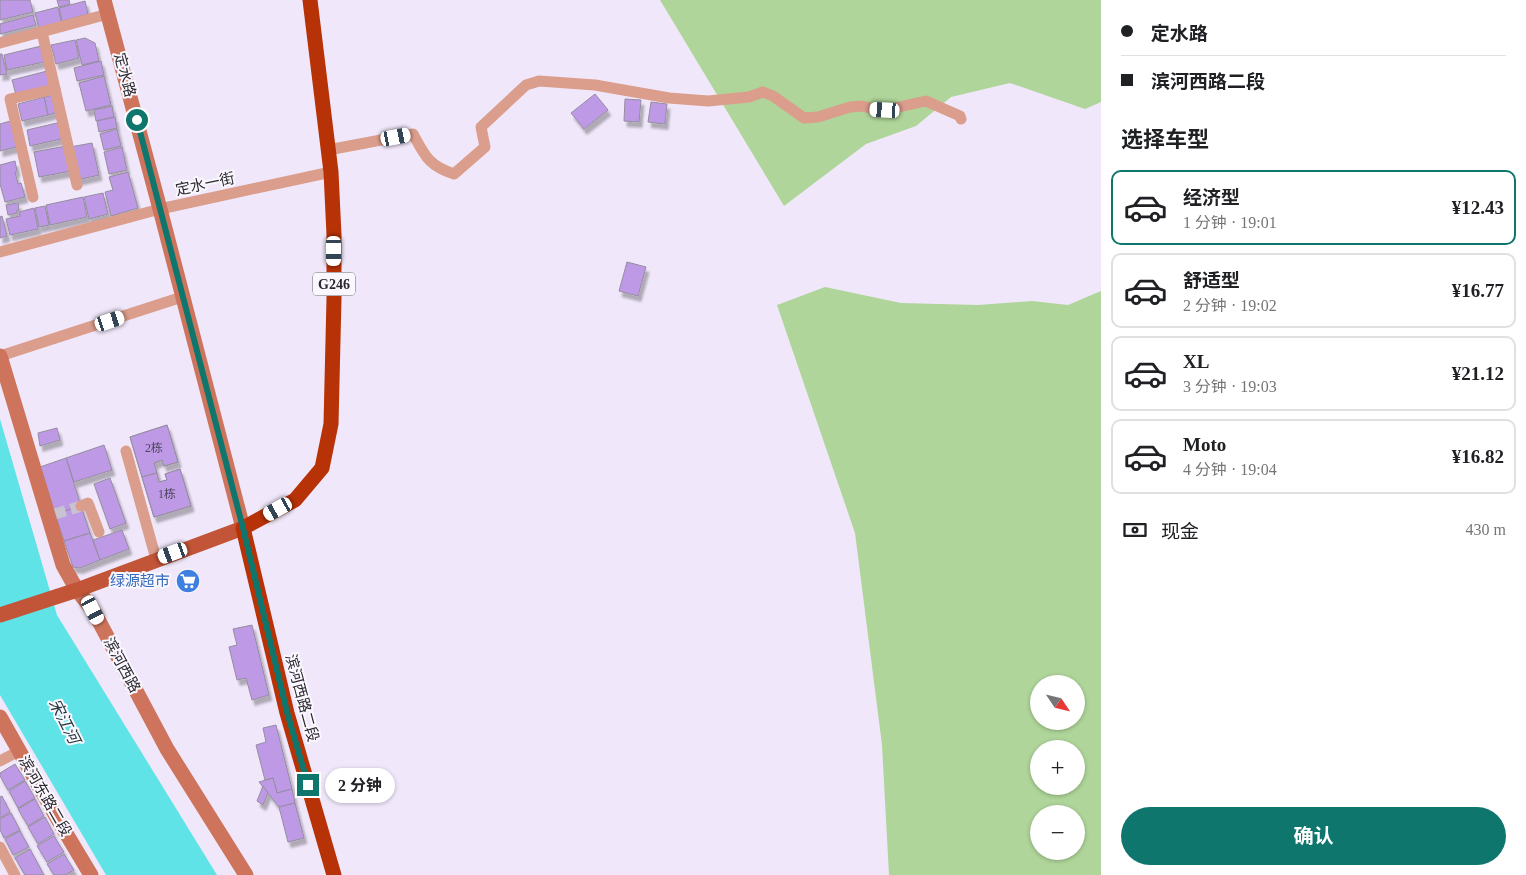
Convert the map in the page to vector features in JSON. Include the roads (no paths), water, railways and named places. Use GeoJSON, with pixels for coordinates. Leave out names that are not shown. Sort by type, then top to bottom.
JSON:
{"type":"FeatureCollection","features":[{"type":"Feature","properties":{"kind":"highway","name":"G246"},"geometry":{"type":"LineString","coordinates":[[243,528],[295,500],[322,468],[331,424],[334,253],[331,172],[310,0]]}},
{"type":"Feature","properties":{"kind":"highway","name":"滨河西路二段"},"geometry":{"type":"LineString","coordinates":[[243,528],[287,712],[334,875]]}},
{"type":"Feature","properties":{"kind":"main road"},"geometry":{"type":"LineString","coordinates":[[0,616],[243,528]]}},
{"type":"Feature","properties":{"kind":"street"},"geometry":{"type":"LineString","coordinates":[[0,43],[42,32],[106,7]]}},
{"type":"Feature","properties":{"kind":"street","name":"定水路"},"geometry":{"type":"LineString","coordinates":[[106,7],[243,528]]}},
{"type":"Feature","properties":{"kind":"street"},"geometry":{"type":"LineString","coordinates":[[42,32],[77,185]]}},
{"type":"Feature","properties":{"kind":"street"},"geometry":{"type":"LineString","coordinates":[[328,150],[413,134],[425,156],[433,165],[454,174],[484,148],[480,127],[526,85],[540,81],[595,85],[669,98],[708,101],[749,97],[763,92],[773,96],[804,118],[818,118],[850,107],[862,106],[885,110],[926,101],[960,116],[961,119]]}},
{"type":"Feature","properties":{"kind":"street"},"geometry":{"type":"LineString","coordinates":[[33,197],[10,99],[55,88]]}},
{"type":"Feature","properties":{"kind":"street","name":"定水一街"},"geometry":{"type":"LineString","coordinates":[[0,252],[160,209],[331,172]]}},
{"type":"Feature","properties":{"kind":"street"},"geometry":{"type":"LineString","coordinates":[[0,356],[182,297]]}},
{"type":"Feature","properties":{"kind":"street","name":"滨河西路"},"geometry":{"type":"LineString","coordinates":[[0,356],[52,515],[63,565],[76,590],[93,610],[167,749],[246,875]]}},
{"type":"Feature","properties":{"kind":"street"},"geometry":{"type":"LineString","coordinates":[[126,451],[156,559]]}},
{"type":"Feature","properties":{"kind":"street"},"geometry":{"type":"LineString","coordinates":[[81,506],[88,503],[99,532]]}},
{"type":"Feature","properties":{"kind":"street","name":"滨河东路二段"},"geometry":{"type":"LineString","coordinates":[[0,717],[91,875]]}},
{"type":"Feature","properties":{"kind":"street"},"geometry":{"type":"LineString","coordinates":[[0,762],[19,751]]}},
{"type":"Feature","properties":{"kind":"street"},"geometry":{"type":"LineString","coordinates":[[0,846],[15,875]]}},
{"type":"Feature","properties":{"kind":"water","name":"宋江河"},"geometry":{"type":"Polygon","coordinates":[[[0,419],[57,615],[217,875],[106,875],[0,695],[0,419]]]}},
{"type":"Feature","properties":{"kind":"tunnel"},"geometry":{"type":"LineString","coordinates":[[55,514],[81,506]]}},
{"type":"Feature","properties":{"kind":"place","name":"绿源超市"},"geometry":{"type":"Point","coordinates":[188,581]}}]}
